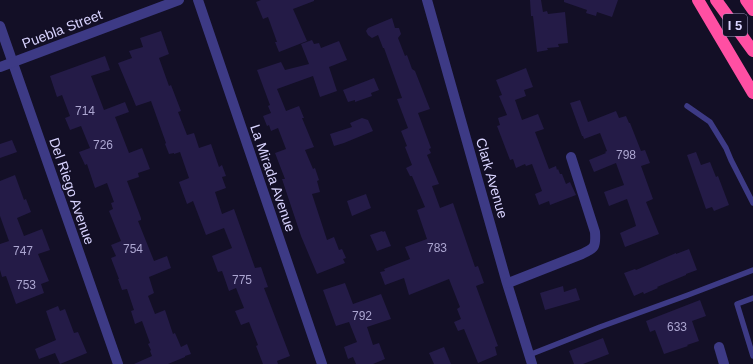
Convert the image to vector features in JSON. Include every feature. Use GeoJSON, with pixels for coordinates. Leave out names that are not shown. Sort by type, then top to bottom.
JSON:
{"type":"FeatureCollection","features":[{"type":"Feature","properties":{"kind":"highway"},"geometry":{"type":"LineString","coordinates":[[698,0],[753,93]]}},
{"type":"Feature","properties":{"kind":"highway","name":"I 5"},"geometry":{"type":"LineString","coordinates":[[716,0],[753,51]]}},
{"type":"Feature","properties":{"kind":"highway"},"geometry":{"type":"LineString","coordinates":[[746,0],[753,10]]}},
{"type":"Feature","properties":{"kind":"street","name":"Puebla Street"},"geometry":{"type":"LineString","coordinates":[[0,67],[179,0]]}},
{"type":"Feature","properties":{"kind":"street","name":"La Mirada Avenue"},"geometry":{"type":"LineString","coordinates":[[198,0],[322,364]]}},
{"type":"Feature","properties":{"kind":"street","name":"Clark Avenue"},"geometry":{"type":"LineString","coordinates":[[427,0],[531,360]]}},
{"type":"Feature","properties":{"kind":"street","name":"Del Riego Avenue"},"geometry":{"type":"LineString","coordinates":[[0,26],[118,364]]}},
{"type":"Feature","properties":{"kind":"street"},"geometry":{"type":"LineString","coordinates":[[508,283],[582,254],[590,250],[595,245],[595,232],[571,157]]}},
{"type":"Feature","properties":{"kind":"street"},"geometry":{"type":"LineString","coordinates":[[719,347],[724,364]]}},
{"type":"Feature","properties":{"kind":"lane"},"geometry":{"type":"LineString","coordinates":[[687,106],[710,122],[726,148],[753,203]]}},
{"type":"Feature","properties":{"kind":"lane"},"geometry":{"type":"LineString","coordinates":[[531,360],[600,327],[753,270]]}},
{"type":"Feature","properties":{"kind":"lane"},"geometry":{"type":"LineString","coordinates":[[753,298],[737,304],[753,356]]}},
{"type":"Feature","properties":{"kind":"building"},"geometry":{"type":"Polygon","coordinates":[[[261,0],[314,0],[293,9],[307,41],[279,52],[268,17],[263,19],[256,2],[261,0]]]}},
{"type":"Feature","properties":{"kind":"building"},"geometry":{"type":"Polygon","coordinates":[[[530,0],[541,0],[543,12],[547,11],[548,14],[565,12],[568,43],[558,44],[559,47],[547,48],[548,50],[537,52],[530,0]]]}},
{"type":"Feature","properties":{"kind":"building"},"geometry":{"type":"Polygon","coordinates":[[[564,0],[618,0],[612,17],[597,12],[596,16],[586,13],[587,10],[564,2],[564,0]]]}},
{"type":"Feature","properties":{"kind":"building"},"geometry":{"type":"Polygon","coordinates":[[[392,18],[395,28],[399,28],[401,34],[398,38],[405,56],[407,55],[412,69],[415,71],[430,109],[418,113],[431,148],[429,149],[431,153],[427,155],[439,184],[432,186],[440,208],[453,203],[475,267],[478,266],[484,283],[476,286],[498,346],[495,347],[497,355],[478,363],[464,329],[458,331],[454,322],[461,319],[457,309],[460,307],[449,279],[409,295],[404,278],[385,285],[380,272],[410,259],[405,247],[427,239],[417,210],[425,207],[412,176],[410,176],[406,168],[412,165],[401,131],[408,128],[397,99],[402,98],[378,35],[372,38],[366,31],[368,28],[392,18]]]}},
{"type":"Feature","properties":{"kind":"building"},"geometry":{"type":"Polygon","coordinates":[[[161,31],[169,54],[159,58],[169,86],[171,85],[181,111],[178,112],[187,135],[194,133],[199,148],[211,144],[219,167],[222,165],[226,176],[222,177],[226,188],[215,192],[222,214],[234,209],[255,268],[261,267],[268,287],[264,288],[290,356],[277,361],[278,364],[263,364],[256,346],[258,345],[249,322],[241,325],[235,311],[244,308],[236,288],[229,291],[222,271],[218,272],[212,256],[232,248],[224,228],[206,235],[193,201],[187,204],[179,182],[189,178],[180,152],[169,154],[151,101],[136,106],[118,63],[132,58],[129,51],[143,47],[140,38],[161,31]]]}},
{"type":"Feature","properties":{"kind":"building"},"geometry":{"type":"Polygon","coordinates":[[[312,40],[314,44],[319,43],[321,48],[339,41],[347,60],[329,67],[337,91],[320,97],[313,76],[277,89],[286,111],[299,106],[304,118],[302,118],[314,147],[305,150],[313,169],[315,168],[319,180],[317,181],[320,192],[312,194],[327,240],[334,237],[339,250],[342,249],[346,258],[343,259],[345,263],[317,274],[301,236],[282,179],[285,179],[275,153],[286,149],[278,128],[271,131],[263,116],[271,113],[268,106],[270,105],[257,70],[281,62],[285,70],[309,64],[301,44],[312,40]]]}},
{"type":"Feature","properties":{"kind":"building"},"geometry":{"type":"Polygon","coordinates":[[[105,56],[110,70],[91,76],[104,110],[125,102],[129,112],[115,117],[129,153],[142,148],[150,169],[138,173],[139,177],[127,181],[141,218],[141,220],[138,221],[154,261],[167,256],[171,268],[149,277],[154,293],[148,296],[155,314],[165,310],[173,334],[175,333],[181,347],[187,344],[191,354],[168,364],[134,364],[152,356],[148,344],[150,343],[142,321],[135,324],[131,311],[134,310],[127,289],[122,290],[111,258],[116,256],[111,245],[121,241],[109,211],[113,209],[111,203],[114,202],[107,183],[95,188],[87,164],[85,165],[79,152],[90,148],[81,126],[70,130],[65,118],[70,116],[62,95],[57,97],[50,76],[105,56]]]}},
{"type":"Feature","properties":{"kind":"building"},"geometry":{"type":"Polygon","coordinates":[[[526,68],[533,87],[524,90],[526,96],[515,100],[522,120],[538,114],[544,129],[535,132],[549,169],[556,166],[560,174],[562,174],[566,184],[570,182],[576,195],[550,205],[549,201],[539,205],[535,194],[542,191],[532,164],[526,166],[525,164],[516,168],[513,159],[510,160],[497,126],[500,125],[498,118],[507,115],[499,96],[502,95],[496,80],[526,68]]]}},
{"type":"Feature","properties":{"kind":"building"},"geometry":{"type":"Polygon","coordinates":[[[374,78],[379,90],[371,93],[372,96],[355,102],[355,100],[348,102],[343,90],[374,78]]]}},
{"type":"Feature","properties":{"kind":"building"},"geometry":{"type":"Polygon","coordinates":[[[580,100],[588,122],[616,111],[619,118],[626,116],[641,151],[645,150],[650,163],[641,166],[653,199],[646,202],[659,234],[625,247],[620,233],[636,226],[627,199],[609,206],[604,192],[624,185],[616,163],[594,172],[589,160],[606,153],[605,152],[607,151],[600,133],[584,139],[582,136],[570,103],[580,100]]]}},
{"type":"Feature","properties":{"kind":"building"},"geometry":{"type":"Polygon","coordinates":[[[362,118],[368,120],[373,131],[334,146],[330,134],[352,127],[350,123],[362,118]]]}},
{"type":"Feature","properties":{"kind":"building"},"geometry":{"type":"Polygon","coordinates":[[[12,140],[17,152],[0,158],[0,144],[12,140]]]}},
{"type":"Feature","properties":{"kind":"building"},"geometry":{"type":"Polygon","coordinates":[[[696,152],[701,165],[710,162],[716,177],[718,176],[729,205],[714,211],[712,207],[706,209],[687,155],[696,152]]]}},
{"type":"Feature","properties":{"kind":"building"},"geometry":{"type":"Polygon","coordinates":[[[15,175],[24,200],[26,199],[31,212],[17,218],[24,236],[42,229],[50,250],[38,254],[49,281],[41,284],[44,293],[16,304],[6,276],[2,277],[0,270],[0,244],[9,241],[0,216],[0,181],[15,175]]]}},
{"type":"Feature","properties":{"kind":"building"},"geometry":{"type":"Polygon","coordinates":[[[366,194],[371,208],[352,216],[347,201],[366,194]]]}},
{"type":"Feature","properties":{"kind":"building"},"geometry":{"type":"Polygon","coordinates":[[[385,231],[391,246],[377,251],[370,235],[385,231]]]}},
{"type":"Feature","properties":{"kind":"building"},"geometry":{"type":"Polygon","coordinates":[[[689,249],[697,270],[644,294],[643,292],[634,296],[624,273],[635,269],[636,270],[689,249]]]}},
{"type":"Feature","properties":{"kind":"building"},"geometry":{"type":"Polygon","coordinates":[[[345,283],[353,304],[381,294],[391,319],[367,327],[373,345],[379,343],[385,359],[373,364],[356,364],[353,357],[348,359],[344,347],[357,342],[349,322],[336,326],[323,290],[345,283]]]}},
{"type":"Feature","properties":{"kind":"building"},"geometry":{"type":"Polygon","coordinates":[[[563,286],[564,292],[576,288],[580,300],[545,310],[540,293],[563,286]]]}},
{"type":"Feature","properties":{"kind":"building"},"geometry":{"type":"Polygon","coordinates":[[[700,300],[706,316],[692,321],[699,341],[664,354],[655,330],[650,332],[646,321],[700,300]]]}},
{"type":"Feature","properties":{"kind":"building"},"geometry":{"type":"Polygon","coordinates":[[[58,306],[60,311],[65,309],[74,333],[78,332],[87,353],[60,364],[55,353],[39,359],[35,349],[56,340],[46,311],[58,306]]]}},
{"type":"Feature","properties":{"kind":"building"},"geometry":{"type":"Polygon","coordinates":[[[603,338],[609,354],[583,364],[574,364],[569,351],[603,338]]]}},
{"type":"Feature","properties":{"kind":"building"},"geometry":{"type":"Polygon","coordinates":[[[444,347],[451,364],[434,364],[429,353],[444,347]]]}}]}
